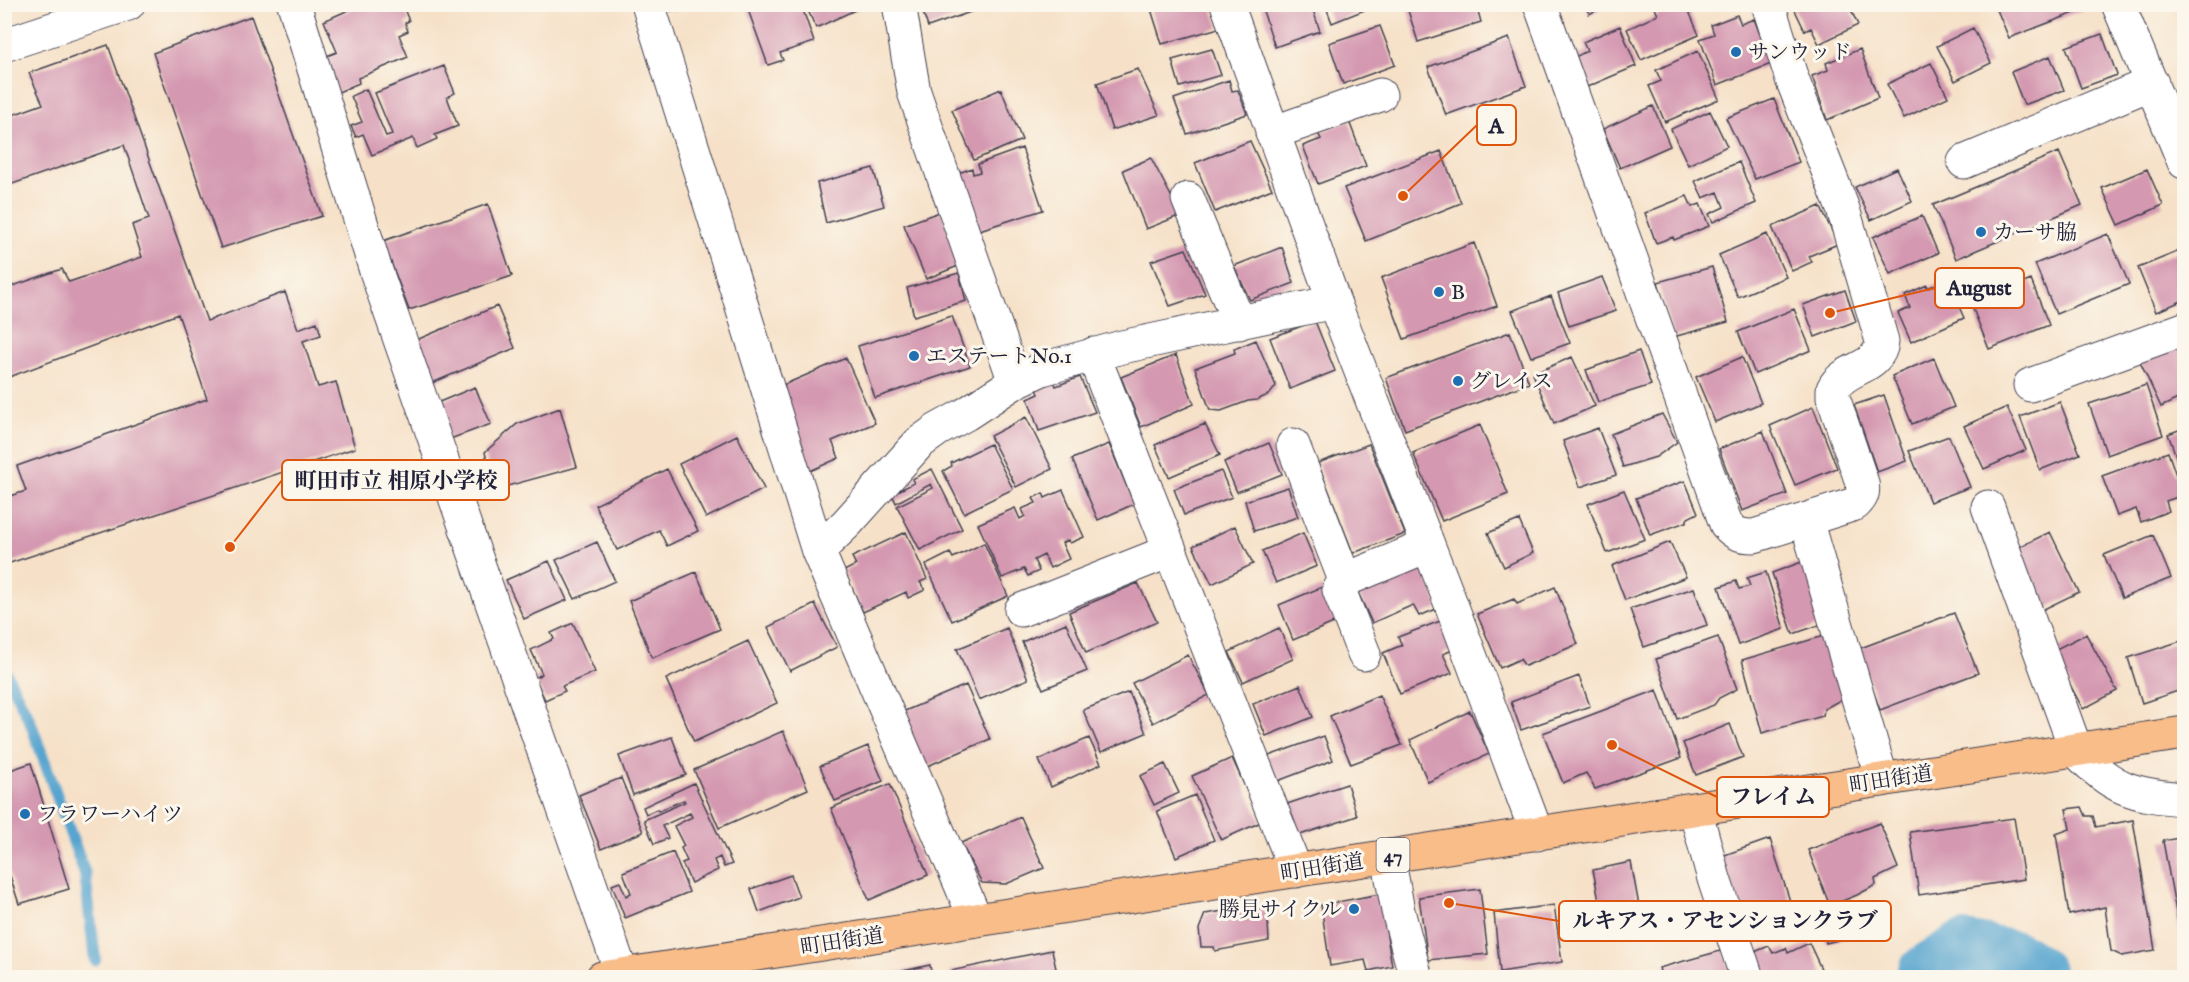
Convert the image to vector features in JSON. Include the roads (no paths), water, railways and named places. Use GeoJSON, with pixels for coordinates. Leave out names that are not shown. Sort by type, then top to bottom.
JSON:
{"type":"FeatureCollection","features":[{"type":"Feature","properties":{"kind":"main road","name":"町田街道"},"geometry":{"type":"LineString","coordinates":[[612,976],[2184,733]]}},
{"type":"Feature","properties":{"kind":"street"},"geometry":{"type":"LineString","coordinates":[[4,45],[128,4]]}},
{"type":"Feature","properties":{"kind":"street"},"geometry":{"type":"LineString","coordinates":[[294,4],[356,210],[612,976]]}},
{"type":"Feature","properties":{"kind":"street"},"geometry":{"type":"LineString","coordinates":[[648,4],[818,551],[976,920]]}},
{"type":"Feature","properties":{"kind":"street"},"geometry":{"type":"LineString","coordinates":[[899,4],[914,92],[1015,382]]}},
{"type":"Feature","properties":{"kind":"street"},"geometry":{"type":"LineString","coordinates":[[1227,4],[1334,302],[1537,834]]}},
{"type":"Feature","properties":{"kind":"street"},"geometry":{"type":"LineString","coordinates":[[1540,4],[1726,524],[1731,531],[1742,536],[1754,536],[1806,520],[1855,504],[1862,497],[1864,490],[1833,398],[1833,389],[1843,376],[1871,362],[1881,349],[1882,341],[1843,209],[1792,79],[1768,4]]}},
{"type":"Feature","properties":{"kind":"street"},"geometry":{"type":"LineString","coordinates":[[2118,4],[2184,162]]}},
{"type":"Feature","properties":{"kind":"street"},"geometry":{"type":"LineString","coordinates":[[1964,162],[2152,83]]}},
{"type":"Feature","properties":{"kind":"street"},"geometry":{"type":"LineString","coordinates":[[1272,133],[1380,95]]}},
{"type":"Feature","properties":{"kind":"street"},"geometry":{"type":"LineString","coordinates":[[1188,199],[1239,323]]}},
{"type":"Feature","properties":{"kind":"street"},"geometry":{"type":"LineString","coordinates":[[818,551],[847,523],[919,443],[1015,382],[1042,369],[1093,354],[1334,302]]}},
{"type":"Feature","properties":{"kind":"street"},"geometry":{"type":"LineString","coordinates":[[2030,385],[2184,329]]}},
{"type":"Feature","properties":{"kind":"street"},"geometry":{"type":"LineString","coordinates":[[1093,354],[1296,871]]}},
{"type":"Feature","properties":{"kind":"street"},"geometry":{"type":"LineString","coordinates":[[1293,445],[1346,579]]}},
{"type":"Feature","properties":{"kind":"street"},"geometry":{"type":"LineString","coordinates":[[1988,507],[2076,750],[2094,771],[2122,788],[2184,800]]}},
{"type":"Feature","properties":{"kind":"street"},"geometry":{"type":"LineString","coordinates":[[1806,520],[1882,780]]}},
{"type":"Feature","properties":{"kind":"street"},"geometry":{"type":"LineString","coordinates":[[1364,654],[1339,590],[1346,579],[1427,546]]}},
{"type":"Feature","properties":{"kind":"street"},"geometry":{"type":"LineString","coordinates":[[1021,610],[1170,551]]}},
{"type":"Feature","properties":{"kind":"street"},"geometry":{"type":"LineString","coordinates":[[1695,809],[1714,879],[1747,978]]}},
{"type":"Feature","properties":{"kind":"street"},"geometry":{"type":"LineString","coordinates":[[1388,856],[1398,910],[1416,978]]}},
{"type":"Feature","properties":{"kind":"waterway"},"geometry":{"type":"LineString","coordinates":[[4,669],[30,721],[85,874],[95,960]]}},
{"type":"Feature","properties":{"kind":"waterway"},"geometry":{"type":"LineString","coordinates":[[1932,978],[1965,957],[2012,966],[2030,978]]}},
{"type":"Feature","properties":{"kind":"place","name":"サンウッド"},"geometry":{"type":"Point","coordinates":[1736,52]}},
{"type":"Feature","properties":{"kind":"place","name":"A"},"geometry":{"type":"Point","coordinates":[1403,196]}},
{"type":"Feature","properties":{"kind":"place","name":"カーサ脇"},"geometry":{"type":"Point","coordinates":[1981,232]}},
{"type":"Feature","properties":{"kind":"place","name":"B"},"geometry":{"type":"Point","coordinates":[1439,292]}},
{"type":"Feature","properties":{"kind":"place","name":"August"},"geometry":{"type":"Point","coordinates":[1830,313]}},
{"type":"Feature","properties":{"kind":"place","name":"エステートNo.1"},"geometry":{"type":"Point","coordinates":[914,356]}},
{"type":"Feature","properties":{"kind":"place","name":"グレイス"},"geometry":{"type":"Point","coordinates":[1458,381]}},
{"type":"Feature","properties":{"kind":"place","name":"町田市立 相原小学校"},"geometry":{"type":"Point","coordinates":[230,547]}},
{"type":"Feature","properties":{"kind":"place","name":"フレイム"},"geometry":{"type":"Point","coordinates":[1612,745]}},
{"type":"Feature","properties":{"kind":"place","name":"フラワーハイツ"},"geometry":{"type":"Point","coordinates":[25,814]}},
{"type":"Feature","properties":{"kind":"place","name":"ルキアス・アセンションクラブ"},"geometry":{"type":"Point","coordinates":[1449,903]}},
{"type":"Feature","properties":{"kind":"place","name":"勝見サイクル"},"geometry":{"type":"Point","coordinates":[1354,909]}}]}
